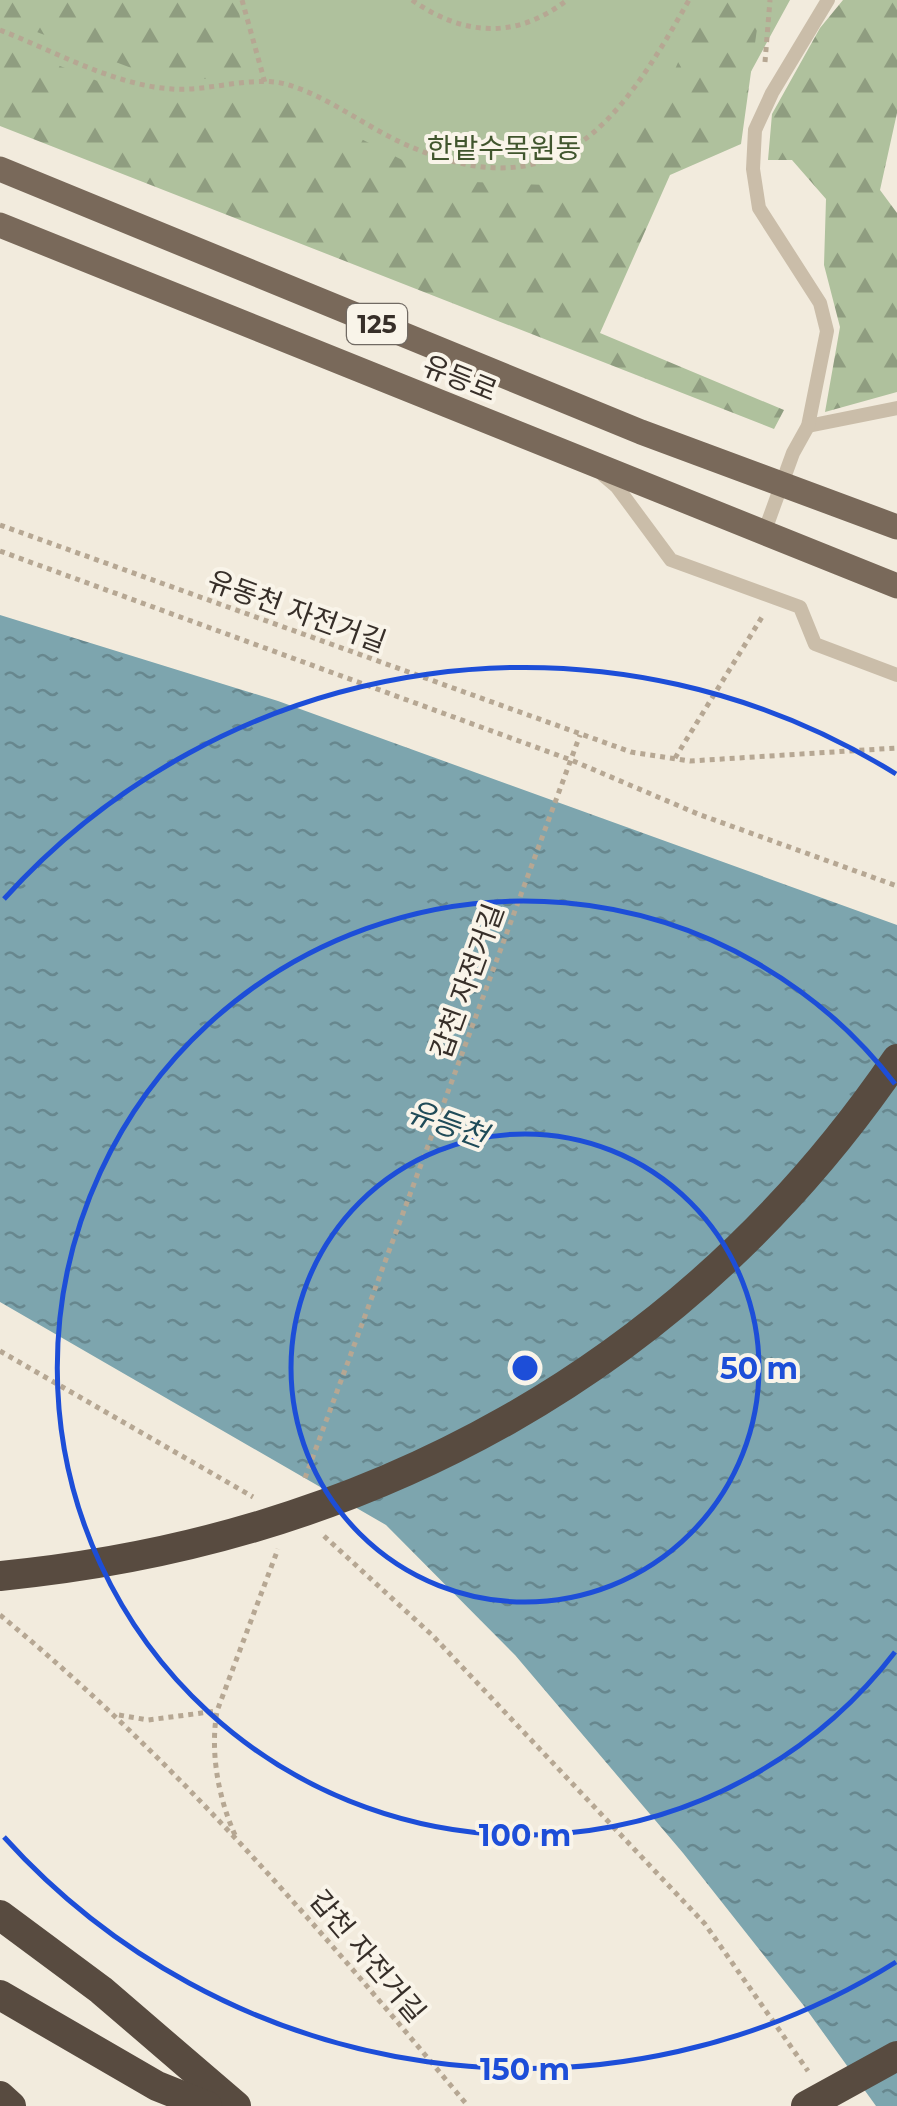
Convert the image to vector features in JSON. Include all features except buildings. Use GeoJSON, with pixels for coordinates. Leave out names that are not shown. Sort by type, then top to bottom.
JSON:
{"type":"FeatureCollection","features":[{"type":"Feature","properties":{"kind":"highway"},"geometry":{"type":"LineString","coordinates":[[0,1576],[95,1567],[262,1528],[384,1482],[488,1432],[573,1381],[662,1316],[738,1249],[812,1175],[897,1059]]}},
{"type":"Feature","properties":{"kind":"highway"},"geometry":{"type":"LineString","coordinates":[[0,1915],[171,2046],[236,2106]]}},
{"type":"Feature","properties":{"kind":"highway"},"geometry":{"type":"LineString","coordinates":[[0,1995],[110,2061],[207,2106]]}},
{"type":"Feature","properties":{"kind":"highway"},"geometry":{"type":"LineString","coordinates":[[809,2092],[897,2056]]}},
{"type":"Feature","properties":{"kind":"highway"},"geometry":{"type":"LineString","coordinates":[[0,2096],[12,2106]]}},
{"type":"Feature","properties":{"kind":"main road","name":"유등로"},"geometry":{"type":"LineString","coordinates":[[0,169],[640,432],[897,527]]}},
{"type":"Feature","properties":{"kind":"main road","name":"유등로"},"geometry":{"type":"LineString","coordinates":[[0,224],[586,462],[713,508],[822,559],[897,586]]}},
{"type":"Feature","properties":{"kind":"lane"},"geometry":{"type":"LineString","coordinates":[[764,533],[808,426],[826,331],[820,303],[759,208],[753,169],[755,130],[772,93],[828,0]]}},
{"type":"Feature","properties":{"kind":"lane"},"geometry":{"type":"LineString","coordinates":[[808,426],[897,408]]}},
{"type":"Feature","properties":{"kind":"lane"},"geometry":{"type":"LineString","coordinates":[[586,462],[617,487],[671,560],[800,607],[815,644],[897,674]]}},
{"type":"Feature","properties":{"kind":"path"},"geometry":{"type":"LineString","coordinates":[[242,0],[265,83]]}},
{"type":"Feature","properties":{"kind":"path"},"geometry":{"type":"LineString","coordinates":[[412,0],[444,21],[484,30],[539,19],[567,0]]}},
{"type":"Feature","properties":{"kind":"path"},"geometry":{"type":"LineString","coordinates":[[0,30],[131,82],[167,89],[291,85],[399,141],[449,160],[502,168],[544,165],[588,138],[662,48],[690,0]]}},
{"type":"Feature","properties":{"kind":"path"},"geometry":{"type":"LineString","coordinates":[[770,0],[764,57],[772,93]]}},
{"type":"Feature","properties":{"kind":"path","name":"유동천 자전거길"},"geometry":{"type":"LineString","coordinates":[[0,525],[580,735]]}},
{"type":"Feature","properties":{"kind":"path"},"geometry":{"type":"LineString","coordinates":[[0,551],[571,760],[698,814],[897,886]]}},
{"type":"Feature","properties":{"kind":"path"},"geometry":{"type":"LineString","coordinates":[[675,758],[774,597]]}},
{"type":"Feature","properties":{"kind":"path"},"geometry":{"type":"LineString","coordinates":[[580,735],[631,752],[675,758],[763,760],[897,748]]}},
{"type":"Feature","properties":{"kind":"path","name":"갑천 자전거길"},"geometry":{"type":"LineString","coordinates":[[300,1492],[580,735]]}},
{"type":"Feature","properties":{"kind":"path"},"geometry":{"type":"LineString","coordinates":[[0,1351],[256,1498]]}},
{"type":"Feature","properties":{"kind":"path"},"geometry":{"type":"LineString","coordinates":[[320,1533],[334,1541],[432,1636],[705,1924],[809,2092]]}},
{"type":"Feature","properties":{"kind":"path","name":"갑천 자전거길"},"geometry":{"type":"LineString","coordinates":[[235,1835],[222,1806],[213,1734],[217,1711],[284,1535]]}},
{"type":"Feature","properties":{"kind":"path"},"geometry":{"type":"LineString","coordinates":[[0,1615],[116,1715],[148,1720],[217,1711]]}},
{"type":"Feature","properties":{"kind":"path","name":"갑천 자전거길"},"geometry":{"type":"LineString","coordinates":[[116,1715],[235,1835],[468,2106]]}},
{"type":"Feature","properties":{"kind":"green space","name":"한밭수목원동"},"geometry":{"type":"Polygon","coordinates":[[[0,0],[790,0],[712,143],[660,172],[581,336],[0,111],[0,0]]]}},
{"type":"Feature","properties":{"kind":"green space"},"geometry":{"type":"Polygon","coordinates":[[[0,0],[237,0],[250,75],[180,81],[134,69],[0,18],[0,0]]]}},
{"type":"Feature","properties":{"kind":"green space"},"geometry":{"type":"Polygon","coordinates":[[[706,0],[761,0],[741,144],[670,175],[600,333],[784,410],[774,429],[0,126],[0,42],[135,96],[204,103],[287,101],[412,165],[474,182],[572,186],[672,76],[706,0]]]}},
{"type":"Feature","properties":{"kind":"green space"},"geometry":{"type":"Polygon","coordinates":[[[843,0],[897,0],[897,113],[880,190],[897,213],[897,392],[825,412],[840,327],[824,265],[826,199],[792,160],[768,160],[772,114],[820,28],[843,0]]]}},
{"type":"Feature","properties":{"kind":"water","name":"유등천"},"geometry":{"type":"Polygon","coordinates":[[[0,615],[278,701],[897,925],[897,2106],[876,2106],[804,2006],[683,1853],[515,1655],[386,1525],[0,1302],[0,615]]]}}]}
